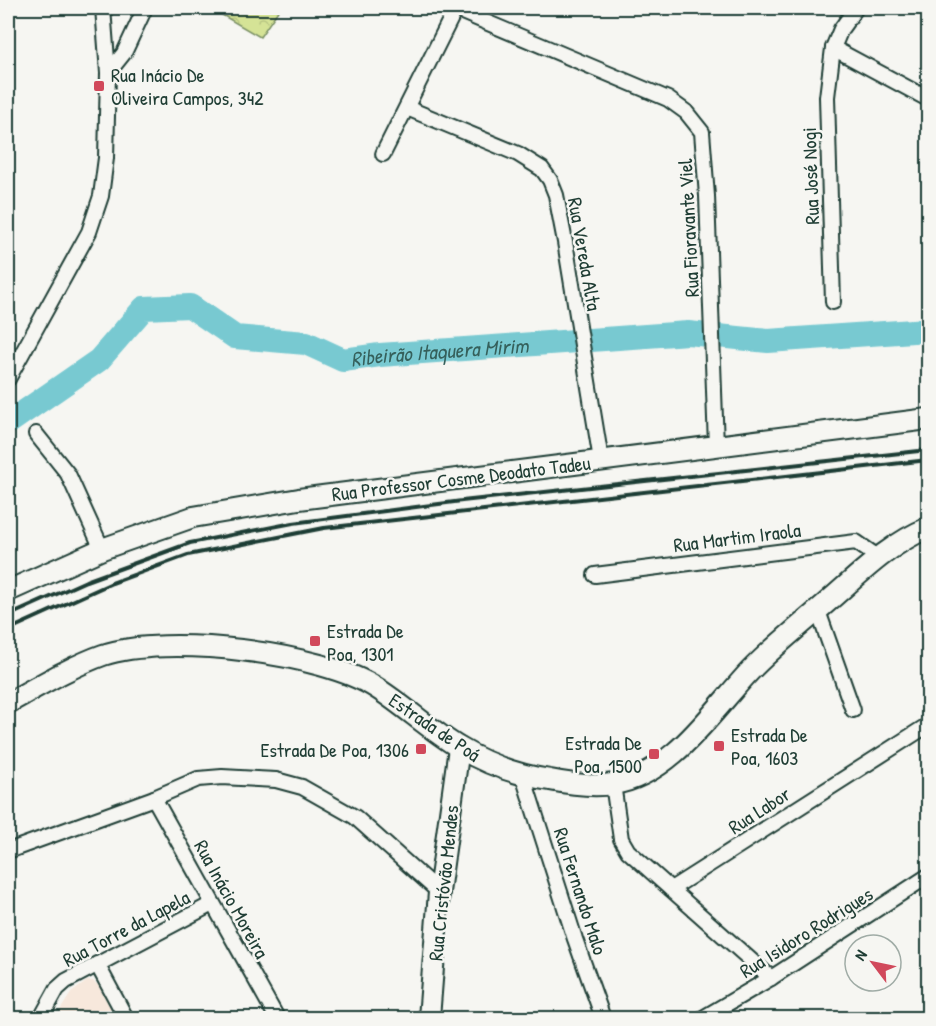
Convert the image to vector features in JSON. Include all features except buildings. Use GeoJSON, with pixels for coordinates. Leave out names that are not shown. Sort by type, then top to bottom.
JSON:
{"type":"FeatureCollection","features":[{"type":"Feature","properties":{"kind":"main road","name":"Rua Professor Cosme Deodato Tadeu"},"geometry":{"type":"LineString","coordinates":[[8,591],[102,549],[194,517],[231,510],[299,499],[928,419]]}},
{"type":"Feature","properties":{"kind":"main road","name":"Estrada de Poá"},"geometry":{"type":"LineString","coordinates":[[8,703],[102,656],[131,648],[169,646],[240,651],[324,665],[348,674],[376,688],[459,748],[500,768],[523,776],[571,784],[613,784],[629,780],[656,767],[683,746],[752,669],[786,637],[879,558],[908,536],[928,528]]}},
{"type":"Feature","properties":{"kind":"main road","name":"Rua Cristóvão Mendes"},"geometry":{"type":"LineString","coordinates":[[429,1018],[439,892],[459,748]]}},
{"type":"Feature","properties":{"kind":"street"},"geometry":{"type":"LineString","coordinates":[[8,379],[89,232],[101,196],[106,158],[108,73],[103,8]]}},
{"type":"Feature","properties":{"kind":"street"},"geometry":{"type":"LineString","coordinates":[[108,73],[124,53],[146,8]]}},
{"type":"Feature","properties":{"kind":"street"},"geometry":{"type":"LineString","coordinates":[[383,154],[455,8]]}},
{"type":"Feature","properties":{"kind":"street","name":"Rua Fioravante Viel"},"geometry":{"type":"LineString","coordinates":[[455,8],[668,99],[686,112],[702,132],[708,196],[716,446]]}},
{"type":"Feature","properties":{"kind":"street","name":"Rua José Nogi"},"geometry":{"type":"LineString","coordinates":[[833,302],[827,97],[833,48],[841,29],[856,8]]}},
{"type":"Feature","properties":{"kind":"street"},"geometry":{"type":"LineString","coordinates":[[833,48],[928,99]]}},
{"type":"Feature","properties":{"kind":"street","name":"Rua Vereda Alta"},"geometry":{"type":"LineString","coordinates":[[407,108],[518,154],[542,169],[550,180],[556,195],[565,242],[601,460]]}},
{"type":"Feature","properties":{"kind":"street"},"geometry":{"type":"LineString","coordinates":[[36,434],[68,474],[102,549]]}},
{"type":"Feature","properties":{"kind":"street","name":"Rua Martim Iraola"},"geometry":{"type":"LineString","coordinates":[[595,575],[856,542],[879,558]]}},
{"type":"Feature","properties":{"kind":"street"},"geometry":{"type":"LineString","coordinates":[[818,610],[853,710]]}},
{"type":"Feature","properties":{"kind":"street","name":"Rua Labor"},"geometry":{"type":"LineString","coordinates":[[671,889],[928,725]]}},
{"type":"Feature","properties":{"kind":"street","name":"Rua Fernando Malo"},"geometry":{"type":"LineString","coordinates":[[523,776],[603,1018]]}},
{"type":"Feature","properties":{"kind":"street"},"geometry":{"type":"LineString","coordinates":[[8,851],[154,798],[198,779],[209,777],[276,780],[302,787],[356,817],[439,892]]}},
{"type":"Feature","properties":{"kind":"street"},"geometry":{"type":"LineString","coordinates":[[613,784],[621,839],[628,851],[771,978]]}},
{"type":"Feature","properties":{"kind":"street","name":"Rua Inácio Moreira"},"geometry":{"type":"LineString","coordinates":[[154,798],[277,1018]]}},
{"type":"Feature","properties":{"kind":"street","name":"Rua Isidoro Rodrigues"},"geometry":{"type":"LineString","coordinates":[[703,1018],[771,978],[928,876]]}},
{"type":"Feature","properties":{"kind":"street","name":"Rua Torre da Lapela"},"geometry":{"type":"LineString","coordinates":[[41,1018],[57,989],[66,981],[212,904]]}},
{"type":"Feature","properties":{"kind":"street"},"geometry":{"type":"LineString","coordinates":[[98,964],[126,1018]]}},
{"type":"Feature","properties":{"kind":"shaded area"},"geometry":{"type":"Polygon","coordinates":[[[87,981],[93,981],[98,985],[116,1018],[55,1018],[71,993],[87,981]]]}},
{"type":"Feature","properties":{"kind":"green space"},"geometry":{"type":"Polygon","coordinates":[[[210,8],[280,8],[260,37],[210,8]]]}},
{"type":"Feature","properties":{"kind":"waterway","name":"Ribeirão Itaquera Mirim"},"geometry":{"type":"LineString","coordinates":[[8,423],[99,360],[144,308],[190,306],[235,337],[306,343],[343,360],[380,355],[688,333],[768,341],[928,330]]}},
{"type":"Feature","properties":{"kind":"railway"},"geometry":{"type":"LineString","coordinates":[[8,616],[86,581],[190,543],[293,523],[462,501],[928,450]]}},
{"type":"Feature","properties":{"kind":"railway"},"geometry":{"type":"LineString","coordinates":[[8,630],[112,583],[188,555],[324,528],[928,460]]}},
{"type":"Feature","properties":{"kind":"place","name":"Rua Inácio De Oliveira Campos, 342"},"geometry":{"type":"Point","coordinates":[99,86]}},
{"type":"Feature","properties":{"kind":"place","name":"Estrada De Poa, 1301"},"geometry":{"type":"Point","coordinates":[315,641]}},
{"type":"Feature","properties":{"kind":"place","name":"Estrada De Poa, 1603"},"geometry":{"type":"Point","coordinates":[719,746]}},
{"type":"Feature","properties":{"kind":"place","name":"Estrada De Poa, 1306"},"geometry":{"type":"Point","coordinates":[421,749]}},
{"type":"Feature","properties":{"kind":"place","name":"Estrada De Poa, 1500"},"geometry":{"type":"Point","coordinates":[654,754]}}]}
